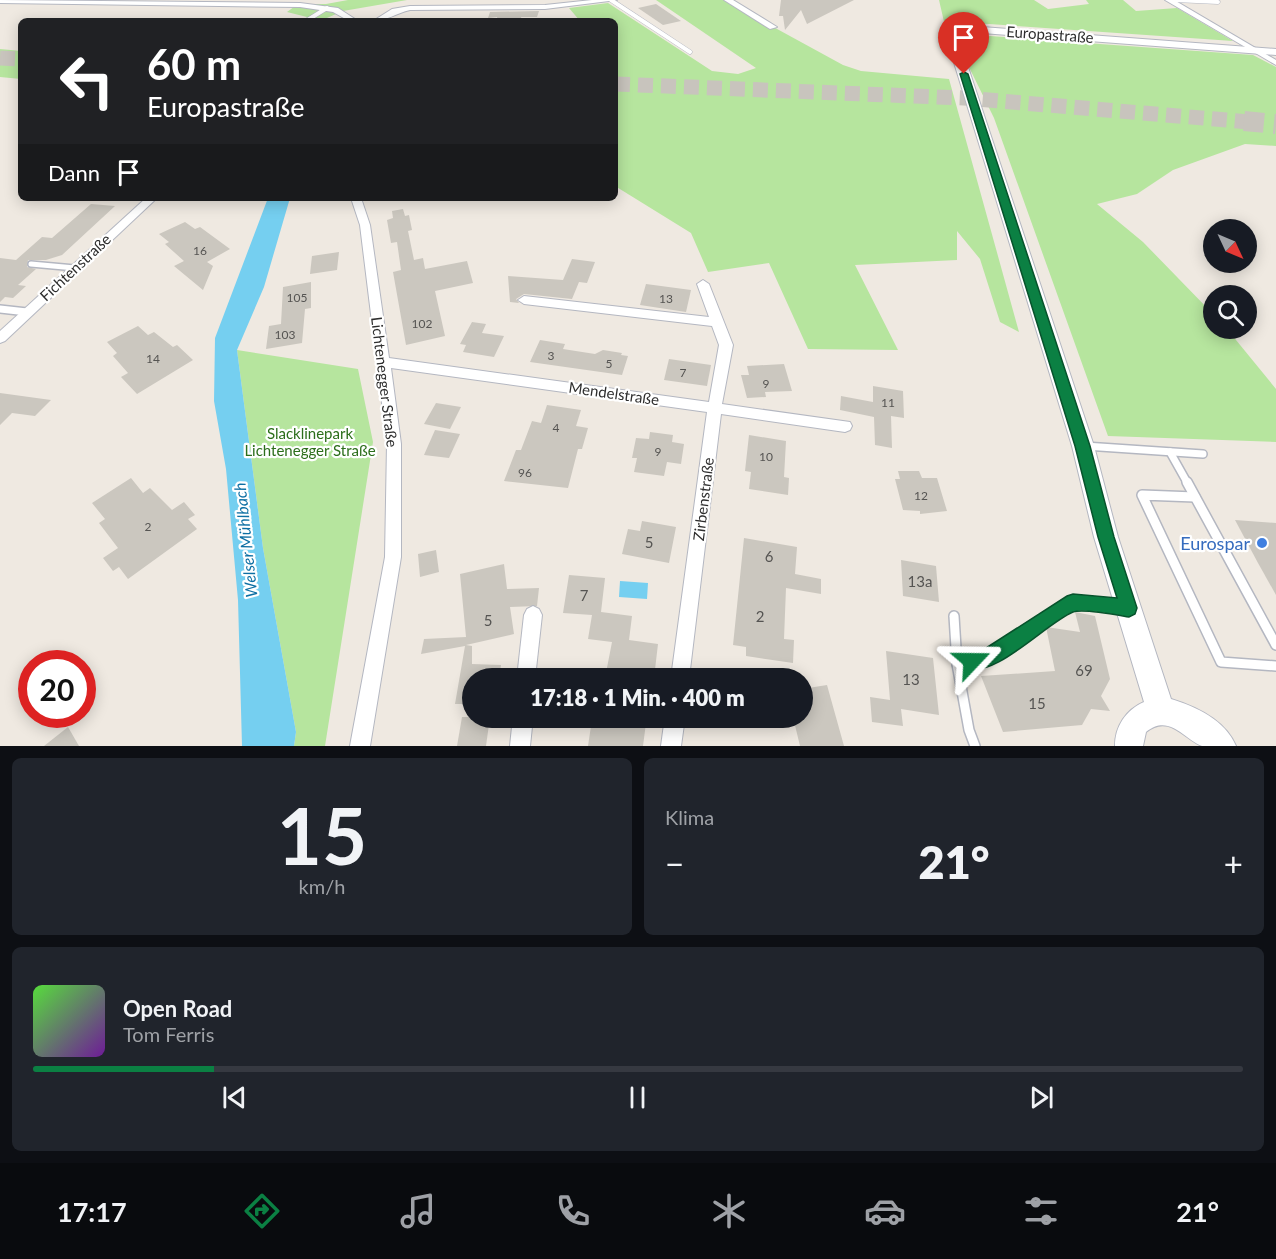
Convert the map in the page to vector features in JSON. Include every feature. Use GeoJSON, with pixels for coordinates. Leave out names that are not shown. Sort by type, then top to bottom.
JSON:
{"type":"FeatureCollection","features":[{"type":"Feature","properties":{"kind":"street"},"geometry":{"type":"LineString","coordinates":[[382,18],[395,10],[410,8],[612,0]]}},
{"type":"Feature","properties":{"kind":"street"},"geometry":{"type":"LineString","coordinates":[[728,0],[774,27]]}},
{"type":"Feature","properties":{"kind":"street"},"geometry":{"type":"LineString","coordinates":[[1169,0],[1276,63]]}},
{"type":"Feature","properties":{"kind":"street"},"geometry":{"type":"LineString","coordinates":[[0,1],[280,2],[331,9],[348,18]]}},
{"type":"Feature","properties":{"kind":"street","name":"Europastraße"},"geometry":{"type":"LineString","coordinates":[[1161,712],[1106,537],[1083,446],[957,53],[955,37],[970,30],[993,30],[1276,52]]}},
{"type":"Feature","properties":{"kind":"street","name":"Fichtenstraße"},"geometry":{"type":"LineString","coordinates":[[0,338],[149,201]]}},
{"type":"Feature","properties":{"kind":"street","name":"Lichtenegger Straße"},"geometry":{"type":"LineString","coordinates":[[357,201],[365,225],[394,444],[393,557],[360,746]]}},
{"type":"Feature","properties":{"kind":"street","name":"Zirbenstraße"},"geometry":{"type":"LineString","coordinates":[[681,668],[715,406],[726,345],[703,284]]}},
{"type":"Feature","properties":{"kind":"street"},"geometry":{"type":"LineString","coordinates":[[524,300],[716,322]]}},
{"type":"Feature","properties":{"kind":"street","name":"Mendelstraße"},"geometry":{"type":"LineString","coordinates":[[382,362],[715,406],[845,426]]}},
{"type":"Feature","properties":{"kind":"street"},"geometry":{"type":"LineString","coordinates":[[527,668],[533,615]]}},
{"type":"Feature","properties":{"kind":"street"},"geometry":{"type":"LineString","coordinates":[[1129,746],[1133,725],[1145,715],[1161,712],[1181,716],[1201,726],[1222,746]]}},
{"type":"Feature","properties":{"kind":"street"},"geometry":{"type":"LineString","coordinates":[[520,746],[522,728]]}},
{"type":"Feature","properties":{"kind":"street"},"geometry":{"type":"LineString","coordinates":[[671,746],[673,728]]}},
{"type":"Feature","properties":{"kind":"lane"},"geometry":{"type":"LineString","coordinates":[[612,0],[690,52]]}},
{"type":"Feature","properties":{"kind":"lane"},"geometry":{"type":"LineString","coordinates":[[1175,0],[1218,2]]}},
{"type":"Feature","properties":{"kind":"lane"},"geometry":{"type":"LineString","coordinates":[[312,18],[331,9]]}},
{"type":"Feature","properties":{"kind":"lane"},"geometry":{"type":"LineString","coordinates":[[31,264],[75,268]]}},
{"type":"Feature","properties":{"kind":"lane"},"geometry":{"type":"LineString","coordinates":[[0,309],[27,312]]}},
{"type":"Feature","properties":{"kind":"lane"},"geometry":{"type":"LineString","coordinates":[[1083,446],[1203,454]]}},
{"type":"Feature","properties":{"kind":"lane"},"geometry":{"type":"LineString","coordinates":[[1170,452],[1276,645]]}},
{"type":"Feature","properties":{"kind":"lane"},"geometry":{"type":"LineString","coordinates":[[1195,497],[1142,495],[1221,662],[1276,666]]}},
{"type":"Feature","properties":{"kind":"lane"},"geometry":{"type":"LineString","coordinates":[[957,664],[986,658],[1073,602],[1129,608]]}},
{"type":"Feature","properties":{"kind":"lane"},"geometry":{"type":"LineString","coordinates":[[954,616],[957,664],[969,730],[975,746]]}},
{"type":"Feature","properties":{"kind":"green space"},"geometry":{"type":"Polygon","coordinates":[[[348,0],[407,0],[343,11],[327,18],[311,18],[287,12],[298,4],[326,4],[348,0]]]}},
{"type":"Feature","properties":{"kind":"green space"},"geometry":{"type":"Polygon","coordinates":[[[656,0],[724,0],[843,65],[861,71],[949,79],[1019,332],[1000,322],[980,259],[957,231],[957,260],[855,265],[898,350],[808,349],[769,263],[708,272],[691,233],[618,188],[618,18],[577,18],[569,8],[608,3],[712,71],[738,74],[756,68],[656,0]]]}},
{"type":"Feature","properties":{"kind":"green space"},"geometry":{"type":"Polygon","coordinates":[[[939,0],[1034,0],[1048,9],[1089,4],[1086,0],[1123,0],[1136,11],[1177,8],[1233,41],[989,24],[965,23],[945,26],[939,0]]]}},
{"type":"Feature","properties":{"kind":"green space"},"geometry":{"type":"Polygon","coordinates":[[[976,35],[1253,55],[1276,67],[1276,146],[1245,144],[1173,170],[1137,194],[1097,204],[1143,242],[1203,304],[1203,339],[1235,339],[1276,389],[1276,442],[1108,436],[994,118],[966,61],[968,38],[976,35]]]}},
{"type":"Feature","properties":{"kind":"green space"},"geometry":{"type":"Polygon","coordinates":[[[0,49],[18,51],[18,79],[0,77],[0,49]]]}},
{"type":"Feature","properties":{"kind":"green space","name":"Slacklinepark Lichtenegger Straße"},"geometry":{"type":"Polygon","coordinates":[[[237,350],[358,369],[373,442],[325,746],[294,746],[296,732],[263,548],[237,350]]]}},
{"type":"Feature","properties":{"kind":"water","name":"Welser Mühlbach"},"geometry":{"type":"Polygon","coordinates":[[[267,201],[289,201],[264,287],[237,350],[263,548],[296,732],[294,746],[242,746],[238,600],[226,469],[214,401],[215,338],[267,201]]]}},
{"type":"Feature","properties":{"kind":"water"},"geometry":{"type":"Polygon","coordinates":[[[620,581],[648,583],[647,599],[619,597],[620,581]]]}},
{"type":"Feature","properties":{"kind":"building"},"geometry":{"type":"Polygon","coordinates":[[[781,0],[854,0],[807,24],[801,10],[785,30],[783,16],[779,16],[781,0]]]}},
{"type":"Feature","properties":{"kind":"building"},"geometry":{"type":"Polygon","coordinates":[[[656,4],[681,21],[663,25],[638,8],[656,4]]]}},
{"type":"Feature","properties":{"kind":"building"},"geometry":{"type":"Polygon","coordinates":[[[539,11],[537,17],[521,18],[488,18],[490,12],[539,11]]]}},
{"type":"Feature","properties":{"kind":"building"},"geometry":{"type":"Polygon","coordinates":[[[91,204],[115,206],[62,255],[46,260],[28,260],[27,267],[36,269],[18,285],[26,286],[13,298],[5,297],[0,302],[0,258],[16,260],[42,237],[52,238],[91,204]]]}},
{"type":"Feature","properties":{"kind":"building"},"geometry":{"type":"Polygon","coordinates":[[[403,209],[405,216],[409,215],[412,230],[408,231],[414,260],[423,258],[425,269],[467,261],[473,283],[435,291],[445,336],[406,345],[393,272],[401,270],[397,242],[391,243],[387,220],[393,218],[392,211],[403,209]]]}},
{"type":"Feature","properties":{"kind":"building"},"geometry":{"type":"Polygon","coordinates":[[[185,222],[195,229],[200,227],[230,249],[207,262],[213,266],[203,290],[174,266],[184,261],[165,244],[169,242],[159,234],[185,222]]]}},
{"type":"Feature","properties":{"kind":"building"},"geometry":{"type":"Polygon","coordinates":[[[339,252],[337,270],[310,274],[312,256],[339,252]]]}},
{"type":"Feature","properties":{"kind":"building"},"geometry":{"type":"Polygon","coordinates":[[[572,259],[595,262],[587,283],[579,282],[572,299],[524,294],[516,299],[519,303],[510,302],[508,276],[563,280],[572,259]]]}},
{"type":"Feature","properties":{"kind":"building"},"geometry":{"type":"Polygon","coordinates":[[[311,282],[311,308],[305,309],[302,343],[266,349],[269,326],[281,324],[283,287],[311,282]]]}},
{"type":"Feature","properties":{"kind":"building"},"geometry":{"type":"Polygon","coordinates":[[[646,284],[691,290],[686,312],[640,305],[646,284]]]}},
{"type":"Feature","properties":{"kind":"building"},"geometry":{"type":"Polygon","coordinates":[[[472,322],[486,324],[482,333],[504,336],[494,357],[463,352],[466,345],[460,344],[472,322]]]}},
{"type":"Feature","properties":{"kind":"building"},"geometry":{"type":"Polygon","coordinates":[[[138,326],[148,335],[154,332],[173,347],[177,345],[193,360],[137,394],[121,377],[128,373],[113,356],[117,353],[107,342],[138,326]]]}},
{"type":"Feature","properties":{"kind":"building"},"geometry":{"type":"Polygon","coordinates":[[[540,340],[565,344],[563,349],[595,354],[603,350],[628,356],[622,375],[530,362],[540,340]]]}},
{"type":"Feature","properties":{"kind":"building"},"geometry":{"type":"Polygon","coordinates":[[[669,359],[711,365],[707,386],[664,380],[669,359]]]}},
{"type":"Feature","properties":{"kind":"building"},"geometry":{"type":"Polygon","coordinates":[[[784,364],[792,391],[765,392],[766,397],[747,398],[741,375],[749,375],[747,366],[784,364]]]}},
{"type":"Feature","properties":{"kind":"building"},"geometry":{"type":"Polygon","coordinates":[[[873,386],[903,391],[904,418],[891,416],[892,448],[875,445],[874,417],[840,410],[841,396],[873,402],[873,386]]]}},
{"type":"Feature","properties":{"kind":"building"},"geometry":{"type":"Polygon","coordinates":[[[0,393],[51,400],[35,416],[12,413],[0,425],[0,393]]]}},
{"type":"Feature","properties":{"kind":"building"},"geometry":{"type":"Polygon","coordinates":[[[436,403],[461,407],[450,429],[424,424],[436,403]]]}},
{"type":"Feature","properties":{"kind":"building"},"geometry":{"type":"Polygon","coordinates":[[[547,405],[581,410],[576,426],[588,428],[582,449],[578,449],[568,488],[504,481],[516,450],[521,450],[532,421],[541,423],[547,405]]]}},
{"type":"Feature","properties":{"kind":"building"},"geometry":{"type":"Polygon","coordinates":[[[435,430],[460,434],[449,458],[424,455],[435,430]]]}},
{"type":"Feature","properties":{"kind":"building"},"geometry":{"type":"Polygon","coordinates":[[[650,432],[673,435],[672,442],[684,444],[681,464],[667,462],[664,476],[634,472],[637,458],[632,458],[636,438],[649,439],[650,432]]]}},
{"type":"Feature","properties":{"kind":"building"},"geometry":{"type":"Polygon","coordinates":[[[749,435],[786,441],[784,477],[789,478],[788,495],[749,489],[751,472],[745,471],[749,435]]]}},
{"type":"Feature","properties":{"kind":"building"},"geometry":{"type":"Polygon","coordinates":[[[898,471],[919,471],[922,478],[937,478],[947,511],[920,514],[920,511],[903,510],[895,479],[900,479],[898,471]]]}},
{"type":"Feature","properties":{"kind":"building"},"geometry":{"type":"Polygon","coordinates":[[[131,478],[143,493],[150,488],[172,510],[184,502],[195,515],[188,519],[197,529],[128,579],[119,567],[113,571],[103,558],[118,548],[99,523],[105,519],[92,503],[131,478]]]}},
{"type":"Feature","properties":{"kind":"building","name":"Eurospar"},"geometry":{"type":"Polygon","coordinates":[[[1235,520],[1276,523],[1276,595],[1258,563],[1235,520]]]}},
{"type":"Feature","properties":{"kind":"building"},"geometry":{"type":"Polygon","coordinates":[[[642,521],[676,527],[669,563],[622,554],[628,529],[640,531],[642,521]]]}},
{"type":"Feature","properties":{"kind":"building"},"geometry":{"type":"Polygon","coordinates":[[[744,538],[797,547],[795,574],[821,579],[821,594],[786,588],[784,639],[794,640],[793,663],[746,656],[746,647],[733,645],[744,538]]]}},
{"type":"Feature","properties":{"kind":"building"},"geometry":{"type":"Polygon","coordinates":[[[436,550],[439,572],[420,577],[418,554],[436,550]]]}},
{"type":"Feature","properties":{"kind":"building"},"geometry":{"type":"Polygon","coordinates":[[[901,560],[936,566],[939,602],[903,596],[901,560]]]}},
{"type":"Feature","properties":{"kind":"building"},"geometry":{"type":"Polygon","coordinates":[[[504,564],[507,589],[539,588],[537,606],[510,607],[514,634],[466,645],[472,646],[472,664],[501,665],[501,668],[462,668],[462,704],[455,704],[465,646],[421,654],[424,639],[466,637],[460,574],[504,564]]]}},
{"type":"Feature","properties":{"kind":"building"},"geometry":{"type":"Polygon","coordinates":[[[569,575],[605,578],[601,612],[632,616],[629,640],[658,644],[655,668],[607,668],[612,642],[588,639],[592,615],[563,613],[569,575]]]}},
{"type":"Feature","properties":{"kind":"building"},"geometry":{"type":"Polygon","coordinates":[[[1075,612],[1095,616],[1110,679],[1101,696],[1110,711],[1091,709],[1082,725],[1003,732],[981,676],[1055,671],[1046,627],[1080,632],[1075,612]]]}},
{"type":"Feature","properties":{"kind":"building"},"geometry":{"type":"Polygon","coordinates":[[[886,651],[933,658],[939,715],[901,709],[903,726],[872,722],[870,697],[890,700],[886,651]]]}},
{"type":"Feature","properties":{"kind":"building"},"geometry":{"type":"Polygon","coordinates":[[[827,685],[844,746],[800,746],[796,728],[813,728],[813,687],[827,685]]]}},
{"type":"Feature","properties":{"kind":"building"},"geometry":{"type":"Polygon","coordinates":[[[462,717],[462,728],[488,728],[486,746],[457,746],[462,717]]]}},
{"type":"Feature","properties":{"kind":"building"},"geometry":{"type":"Polygon","coordinates":[[[69,728],[79,746],[44,746],[69,728]]]}},
{"type":"Feature","properties":{"kind":"building"},"geometry":{"type":"Polygon","coordinates":[[[591,728],[645,728],[643,746],[588,746],[591,728]]]}},
{"type":"Feature","properties":{"kind":"tunnel"},"geometry":{"type":"LineString","coordinates":[[0,58],[18,59]]}},
{"type":"Feature","properties":{"kind":"tunnel"},"geometry":{"type":"LineString","coordinates":[[618,84],[964,98],[1262,123]]}},
{"type":"Feature","properties":{"kind":"tunnel"},"geometry":{"type":"LineString","coordinates":[[1244,121],[1276,124]]}},
{"type":"Feature","properties":{"kind":"place","name":"Eurospar"},"geometry":{"type":"Point","coordinates":[1262,543]}},
{"type":"Feature","properties":{"kind":"route"},"geometry":{"type":"LineString","coordinates":[[964,74],[1083,446],[1106,537],[1129,608],[1073,602],[1058,609],[986,658],[972,661]]}}]}
